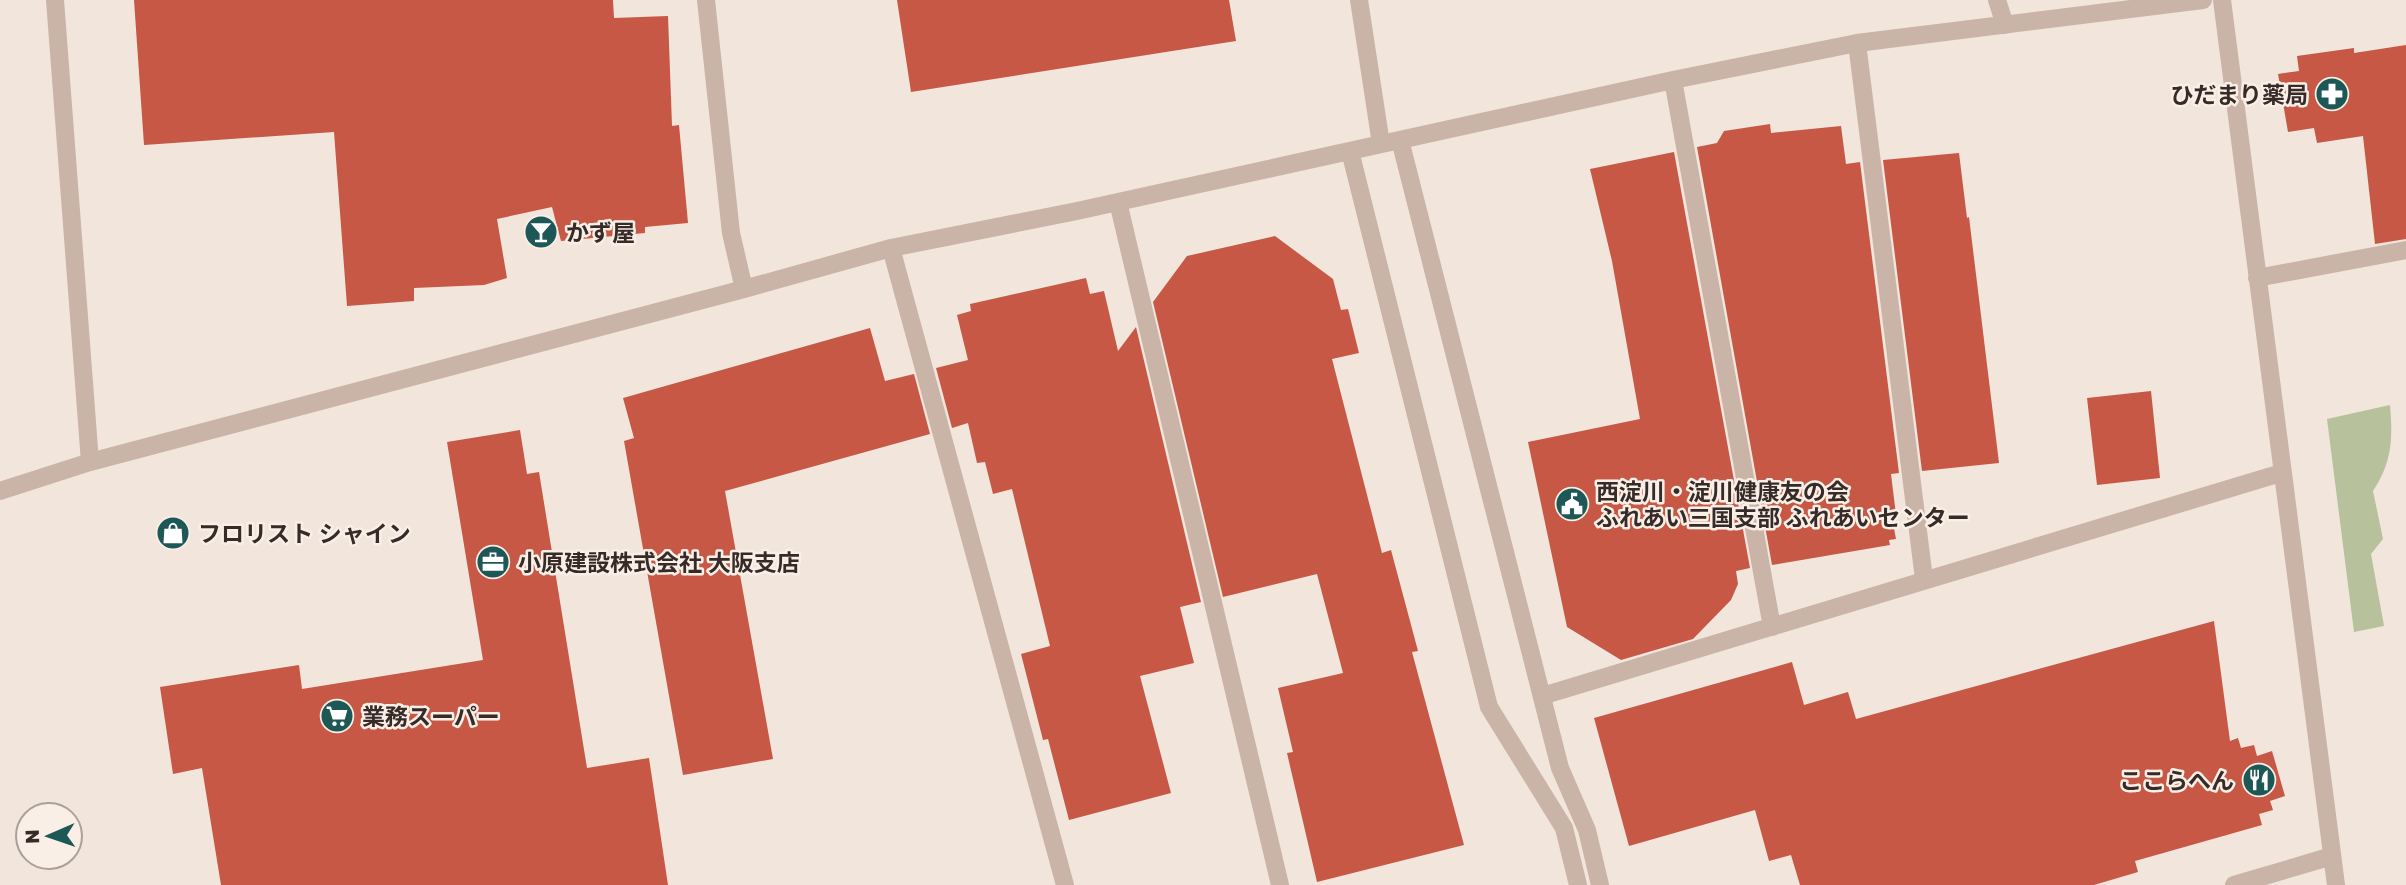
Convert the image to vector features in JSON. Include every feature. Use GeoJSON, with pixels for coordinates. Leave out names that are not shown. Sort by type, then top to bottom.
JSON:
{"type":"FeatureCollection","features":[{"type":"Feature","properties":{"kind":"street"},"geometry":{"type":"LineString","coordinates":[[55,0],[90,462]]}},
{"type":"Feature","properties":{"kind":"street"},"geometry":{"type":"LineString","coordinates":[[706,0],[731,233],[744,289]]}},
{"type":"Feature","properties":{"kind":"street"},"geometry":{"type":"LineString","coordinates":[[1359,0],[1381,144]]}},
{"type":"Feature","properties":{"kind":"street"},"geometry":{"type":"LineString","coordinates":[[1997,0],[2005,25]]}},
{"type":"Feature","properties":{"kind":"street"},"geometry":{"type":"LineString","coordinates":[[0,491],[90,462],[891,248],[1118,202],[1674,80],[1857,43],[2203,0]]}},
{"type":"Feature","properties":{"kind":"street"},"geometry":{"type":"LineString","coordinates":[[2222,0],[2336,885]]}},
{"type":"Feature","properties":{"kind":"street"},"geometry":{"type":"LineString","coordinates":[[1857,43],[1924,579]]}},
{"type":"Feature","properties":{"kind":"street"},"geometry":{"type":"LineString","coordinates":[[1674,80],[1772,627]]}},
{"type":"Feature","properties":{"kind":"street"},"geometry":{"type":"LineString","coordinates":[[1400,140],[1560,768],[1587,830],[1600,885]]}},
{"type":"Feature","properties":{"kind":"street"},"geometry":{"type":"LineString","coordinates":[[1350,151],[1489,707],[1564,828],[1578,885]]}},
{"type":"Feature","properties":{"kind":"street"},"geometry":{"type":"LineString","coordinates":[[1118,202],[1280,885]]}},
{"type":"Feature","properties":{"kind":"street"},"geometry":{"type":"LineString","coordinates":[[891,248],[1065,885]]}},
{"type":"Feature","properties":{"kind":"street"},"geometry":{"type":"LineString","coordinates":[[2258,278],[2406,250]]}},
{"type":"Feature","properties":{"kind":"street"},"geometry":{"type":"LineString","coordinates":[[1542,696],[2281,473]]}},
{"type":"Feature","properties":{"kind":"street"},"geometry":{"type":"LineString","coordinates":[[2234,885],[2332,856]]}},
{"type":"Feature","properties":{"kind":"green space"},"geometry":{"type":"Polygon","coordinates":[[[2390,405],[2390,450],[2384,470],[2373,491],[2383,539],[2371,554],[2384,626],[2354,632],[2327,419],[2390,405]]]}},
{"type":"Feature","properties":{"kind":"building"},"geometry":{"type":"Polygon","coordinates":[[[134,0],[613,0],[614,18],[668,16],[672,126],[679,125],[688,223],[645,227],[645,233],[561,241],[552,207],[497,219],[507,278],[484,285],[414,288],[414,301],[347,306],[334,132],[144,145],[134,0]]]}},
{"type":"Feature","properties":{"kind":"building"},"geometry":{"type":"Polygon","coordinates":[[[897,0],[1229,0],[1236,41],[911,92],[897,0]]]}},
{"type":"Feature","properties":{"kind":"building"},"geometry":{"type":"Polygon","coordinates":[[[2406,45],[2406,239],[2375,244],[2363,136],[2317,143],[2314,128],[2288,132],[2278,74],[2299,71],[2297,56],[2354,48],[2354,53],[2406,45]]]}},
{"type":"Feature","properties":{"kind":"building"},"geometry":{"type":"Polygon","coordinates":[[[1770,124],[1771,133],[1841,126],[1846,164],[1860,162],[1899,473],[1891,474],[1897,523],[1893,523],[1896,539],[1889,540],[1890,545],[1772,565],[1697,147],[1717,143],[1724,131],[1770,124]]]}},
{"type":"Feature","properties":{"kind":"building"},"geometry":{"type":"Polygon","coordinates":[[[1674,152],[1750,568],[1736,571],[1738,584],[1731,600],[1693,639],[1621,660],[1567,627],[1528,442],[1640,419],[1612,261],[1590,169],[1674,152]]]}},
{"type":"Feature","properties":{"kind":"building"},"geometry":{"type":"Polygon","coordinates":[[[1959,153],[1999,463],[1922,471],[1883,160],[1959,153]]]}},
{"type":"Feature","properties":{"kind":"building"},"geometry":{"type":"Polygon","coordinates":[[[1275,236],[1333,279],[1341,310],[1348,309],[1359,353],[1332,359],[1382,553],[1391,550],[1418,651],[1412,652],[1464,845],[1317,882],[1287,753],[1293,752],[1278,688],[1343,673],[1317,574],[1223,597],[1153,302],[1187,256],[1275,236]]]}},
{"type":"Feature","properties":{"kind":"building"},"geometry":{"type":"Polygon","coordinates":[[[1086,278],[1090,294],[1104,291],[1118,351],[1136,327],[1201,602],[1180,607],[1194,663],[1140,676],[1171,793],[1069,820],[1048,739],[1043,740],[1021,654],[1050,646],[1012,489],[993,494],[985,462],[977,463],[968,423],[952,428],[936,368],[968,360],[957,315],[971,311],[970,304],[1086,278]]]}},
{"type":"Feature","properties":{"kind":"building"},"geometry":{"type":"Polygon","coordinates":[[[870,328],[885,381],[914,374],[930,434],[725,491],[773,759],[683,775],[624,441],[634,438],[623,398],[870,328]]]}},
{"type":"Feature","properties":{"kind":"building"},"geometry":{"type":"Polygon","coordinates":[[[2151,391],[2160,478],[2097,485],[2087,398],[2151,391]]]}},
{"type":"Feature","properties":{"kind":"building"},"geometry":{"type":"Polygon","coordinates":[[[520,430],[527,474],[539,472],[587,768],[649,758],[668,885],[221,885],[202,768],[173,774],[160,687],[299,665],[302,689],[483,660],[447,442],[520,430]]]}},
{"type":"Feature","properties":{"kind":"building"},"geometry":{"type":"Polygon","coordinates":[[[2214,621],[2230,741],[2238,738],[2241,748],[2254,745],[2257,756],[2272,751],[2285,796],[2270,801],[2273,810],[2259,814],[2262,825],[2135,861],[2138,872],[2094,885],[1800,885],[1791,855],[1769,861],[1755,810],[1629,846],[1594,718],[1792,662],[1804,705],[1848,692],[1856,719],[2214,621]]]}},
{"type":"Feature","properties":{"kind":"place","name":"ひだまり薬局"},"geometry":{"type":"Point","coordinates":[2332,94]}},
{"type":"Feature","properties":{"kind":"place","name":"かず屋"},"geometry":{"type":"Point","coordinates":[541,232]}},
{"type":"Feature","properties":{"kind":"place","name":"西淀川・淀川健康友の会 ふれあい三国支部 ふれあいセンター"},"geometry":{"type":"Point","coordinates":[1572,504]}},
{"type":"Feature","properties":{"kind":"place","name":"フロリスト シャイン"},"geometry":{"type":"Point","coordinates":[173,533]}},
{"type":"Feature","properties":{"kind":"place","name":"小原建設株式会社 大阪支店"},"geometry":{"type":"Point","coordinates":[493,562]}},
{"type":"Feature","properties":{"kind":"place","name":"業務スーパー"},"geometry":{"type":"Point","coordinates":[337,716]}},
{"type":"Feature","properties":{"kind":"place","name":"ここらへん"},"geometry":{"type":"Point","coordinates":[2259,780]}}]}
